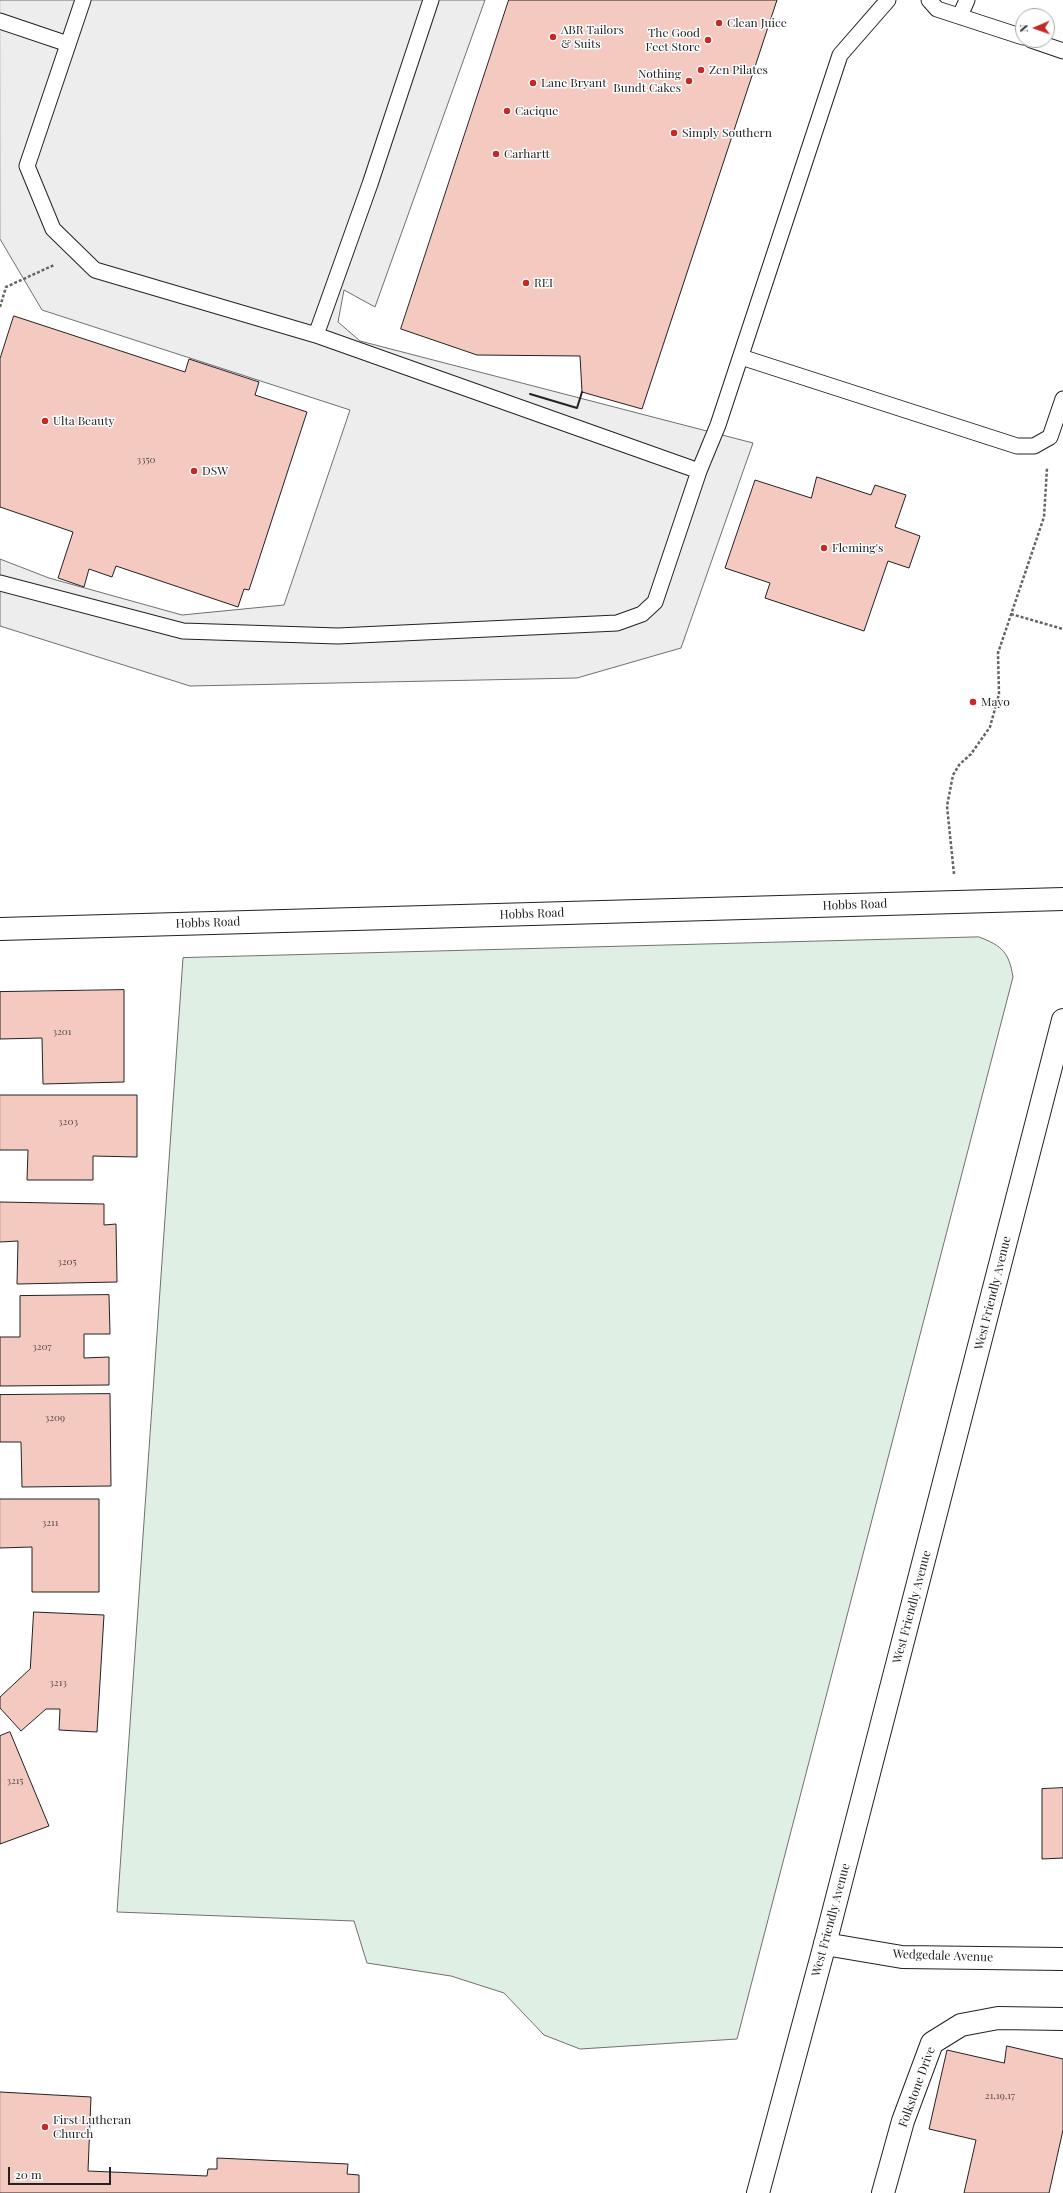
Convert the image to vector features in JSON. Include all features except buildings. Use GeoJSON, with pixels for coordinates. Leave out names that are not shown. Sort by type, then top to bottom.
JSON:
{"type":"FeatureCollection","features":[{"type":"Feature","properties":{"kind":"street","name":"Hobbs Road"},"geometry":{"type":"LineString","coordinates":[[0,929],[1063,899]]}},
{"type":"Feature","properties":{"kind":"street","name":"West Friendly Avenue"},"geometry":{"type":"LineString","coordinates":[[758,2193],[825,1944],[1063,1020]]}},
{"type":"Feature","properties":{"kind":"street","name":"Wedgedale Avenue"},"geometry":{"type":"LineString","coordinates":[[825,1944],[902,1957],[1063,1959]]}},
{"type":"Feature","properties":{"kind":"street","name":"Folkstone Drive"},"geometry":{"type":"LineString","coordinates":[[883,2193],[903,2121],[932,2043],[961,2025],[990,2020],[1063,2019]]}},
{"type":"Feature","properties":{"kind":"lane"},"geometry":{"type":"LineString","coordinates":[[83,0],[27,166],[53,229],[95,270],[316,335],[699,471]]}},
{"type":"Feature","properties":{"kind":"lane"},"geometry":{"type":"LineString","coordinates":[[316,335],[370,184],[431,0]]}},
{"type":"Feature","properties":{"kind":"lane"},"geometry":{"type":"LineString","coordinates":[[0,583],[183,632],[338,636],[617,623],[642,614],[655,602],[699,471],[718,425],[840,55],[888,0]]}},
{"type":"Feature","properties":{"kind":"lane"},"geometry":{"type":"LineString","coordinates":[[929,0],[937,9],[1015,34]]}},
{"type":"Feature","properties":{"kind":"lane"},"geometry":{"type":"LineString","coordinates":[[960,16],[967,0]]}},
{"type":"Feature","properties":{"kind":"lane"},"geometry":{"type":"LineString","coordinates":[[0,21],[68,44]]}},
{"type":"Feature","properties":{"kind":"lane"},"geometry":{"type":"LineString","coordinates":[[741,357],[1017,446],[1034,446],[1050,437],[1063,399]]}},
{"type":"Feature","properties":{"kind":"path"},"geometry":{"type":"LineString","coordinates":[[0,307],[6,287],[78,254]]}},
{"type":"Feature","properties":{"kind":"path"},"geometry":{"type":"LineString","coordinates":[[956,902],[947,806],[953,775],[959,764],[971,754],[990,727],[999,694],[998,652],[1044,517],[1050,437]]}},
{"type":"Feature","properties":{"kind":"path"},"geometry":{"type":"LineString","coordinates":[[1011,614],[1063,629]]}},
{"type":"Feature","properties":{"kind":"green space"},"geometry":{"type":"Polygon","coordinates":[[[979,937],[987,940],[1004,951],[1013,977],[737,2039],[580,2049],[544,2035],[504,1993],[451,1976],[367,1963],[354,1921],[117,1912],[183,958],[979,937]]]}},
{"type":"Feature","properties":{"kind":"shaded area"},"geometry":{"type":"Polygon","coordinates":[[[0,0],[485,0],[375,307],[344,290],[338,322],[360,341],[753,443],[681,648],[577,678],[190,686],[0,626],[0,559],[49,578],[182,615],[284,605],[350,410],[42,310],[0,239],[0,0]]]}},
{"type":"Feature","properties":{"kind":"wall"},"geometry":{"type":"LineString","coordinates":[[530,394],[577,408],[582,392]]}},
{"type":"Feature","properties":{"kind":"place","name":"Clean Juice"},"geometry":{"type":"Point","coordinates":[719,23]}},
{"type":"Feature","properties":{"kind":"place","name":"ABR Tailors & Suits"},"geometry":{"type":"Point","coordinates":[553,37]}},
{"type":"Feature","properties":{"kind":"place","name":"The Good Feet Store"},"geometry":{"type":"Point","coordinates":[708,40]}},
{"type":"Feature","properties":{"kind":"place","name":"Zen Pilates"},"geometry":{"type":"Point","coordinates":[701,70]}},
{"type":"Feature","properties":{"kind":"place","name":"Nothing Bundt Cakes"},"geometry":{"type":"Point","coordinates":[689,81]}},
{"type":"Feature","properties":{"kind":"place","name":"Lane Bryant"},"geometry":{"type":"Point","coordinates":[533,83]}},
{"type":"Feature","properties":{"kind":"place","name":"Cacique"},"geometry":{"type":"Point","coordinates":[507,111]}},
{"type":"Feature","properties":{"kind":"place","name":"Simply Southern"},"geometry":{"type":"Point","coordinates":[674,133]}},
{"type":"Feature","properties":{"kind":"place","name":"Carhartt"},"geometry":{"type":"Point","coordinates":[496,154]}},
{"type":"Feature","properties":{"kind":"place","name":"REI"},"geometry":{"type":"Point","coordinates":[526,283]}},
{"type":"Feature","properties":{"kind":"place","name":"Ulta Beauty"},"geometry":{"type":"Point","coordinates":[45,421]}},
{"type":"Feature","properties":{"kind":"place","name":"DSW"},"geometry":{"type":"Point","coordinates":[194,471]}},
{"type":"Feature","properties":{"kind":"place","name":"Fleming's"},"geometry":{"type":"Point","coordinates":[824,548]}},
{"type":"Feature","properties":{"kind":"place","name":"Mayo"},"geometry":{"type":"Point","coordinates":[973,702]}},
{"type":"Feature","properties":{"kind":"place","name":"First Lutheran Church"},"geometry":{"type":"Point","coordinates":[45,2127]}}]}
